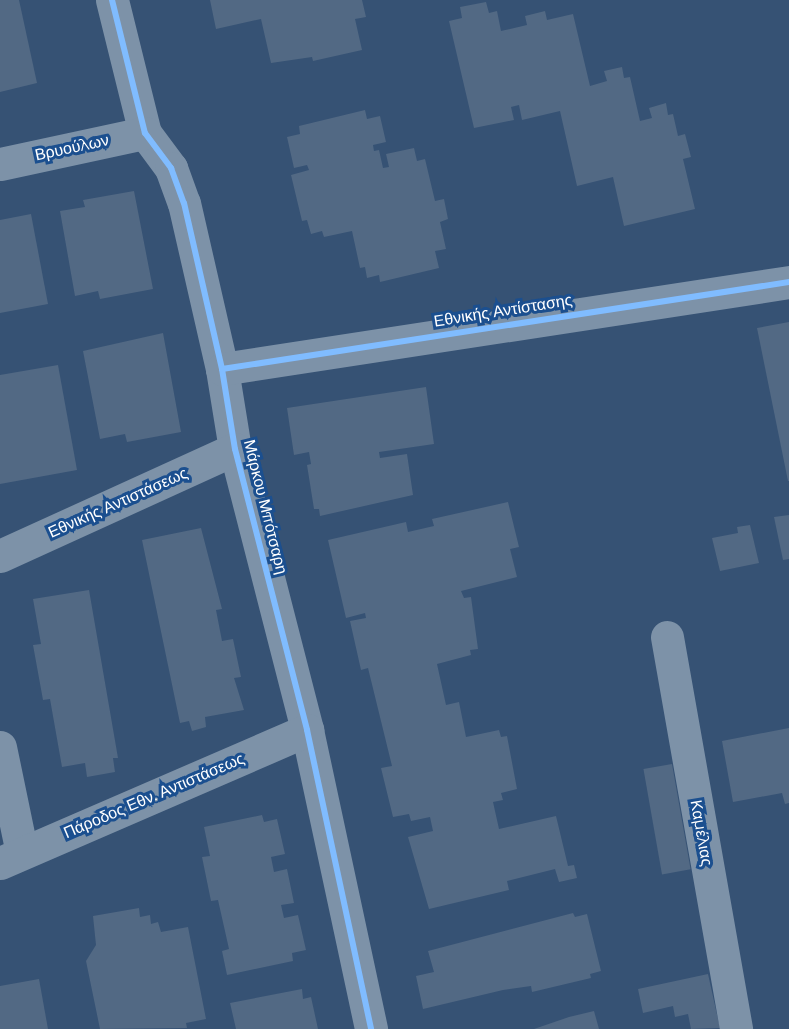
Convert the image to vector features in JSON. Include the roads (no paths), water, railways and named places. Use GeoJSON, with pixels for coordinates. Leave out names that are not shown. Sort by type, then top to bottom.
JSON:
{"type":"FeatureCollection","features":[{"type":"Feature","properties":{"kind":"street","name":"Μάρκου Μπότσαρη"},"geometry":{"type":"LineString","coordinates":[[112,0],[145,133],[171,168],[184,203],[222,369],[235,449],[307,730],[371,1029]]}},
{"type":"Feature","properties":{"kind":"street","name":"Βρυούλων"},"geometry":{"type":"LineString","coordinates":[[0,164],[145,133]]}},
{"type":"Feature","properties":{"kind":"street","name":"Εθνικής Αντίστασης"},"geometry":{"type":"LineString","coordinates":[[222,369],[789,282]]}},
{"type":"Feature","properties":{"kind":"street","name":"Εθνικής Αντιστάσεως"},"geometry":{"type":"LineString","coordinates":[[0,556],[235,449]]}},
{"type":"Feature","properties":{"kind":"street","name":"Καμέλιας"},"geometry":{"type":"LineString","coordinates":[[667,637],[736,1029]]}},
{"type":"Feature","properties":{"kind":"street","name":"Πάροδος Εθν. Αντιστάσεως"},"geometry":{"type":"LineString","coordinates":[[11,858],[307,730]]}},
{"type":"Feature","properties":{"kind":"street"},"geometry":{"type":"LineString","coordinates":[[0,747],[11,858]]}}]}
